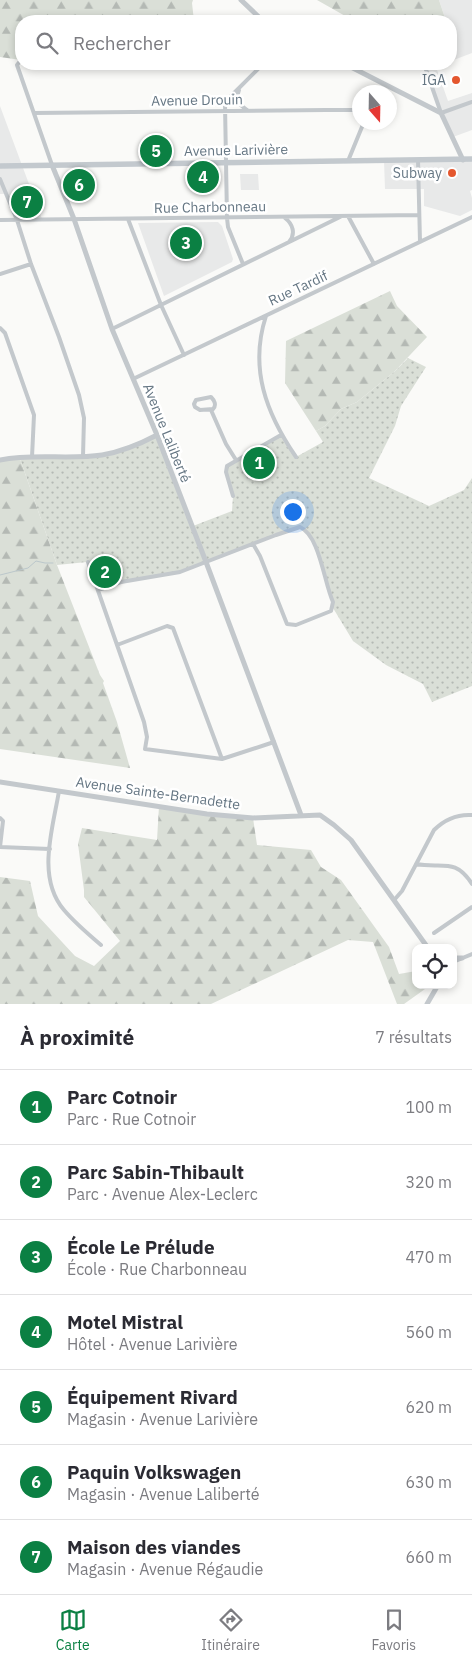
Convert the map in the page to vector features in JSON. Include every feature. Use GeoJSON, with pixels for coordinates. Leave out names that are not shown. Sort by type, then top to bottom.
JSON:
{"type":"FeatureCollection","features":[{"type":"Feature","properties":{"kind":"main road","name":"Avenue Larivière"},"geometry":{"type":"LineString","coordinates":[[0,166],[463,160],[472,158]]}},
{"type":"Feature","properties":{"kind":"street"},"geometry":{"type":"LineString","coordinates":[[241,0],[257,15]]}},
{"type":"Feature","properties":{"kind":"street","name":"Avenue Laliberté"},"geometry":{"type":"LineString","coordinates":[[18,70],[74,219],[112,329],[157,435],[300,815]]}},
{"type":"Feature","properties":{"kind":"street"},"geometry":{"type":"LineString","coordinates":[[243,264],[228,227],[225,104],[255,70]]}},
{"type":"Feature","properties":{"kind":"street"},"geometry":{"type":"LineString","coordinates":[[356,70],[441,113],[472,102]]}},
{"type":"Feature","properties":{"kind":"street"},"geometry":{"type":"LineString","coordinates":[[426,70],[441,113],[463,160]]}},
{"type":"Feature","properties":{"kind":"street"},"geometry":{"type":"LineString","coordinates":[[240,87],[237,97],[238,104],[249,110]]}},
{"type":"Feature","properties":{"kind":"street","name":"Avenue Drouin"},"geometry":{"type":"LineString","coordinates":[[34,113],[352,110]]}},
{"type":"Feature","properties":{"kind":"street"},"geometry":{"type":"LineString","coordinates":[[348,161],[361,130]]}},
{"type":"Feature","properties":{"kind":"street"},"geometry":{"type":"LineString","coordinates":[[418,160],[420,242]]}},
{"type":"Feature","properties":{"kind":"street"},"geometry":{"type":"LineString","coordinates":[[0,178],[17,220],[78,395],[84,418],[82,456]]}},
{"type":"Feature","properties":{"kind":"street"},"geometry":{"type":"LineString","coordinates":[[112,329],[342,216]]}},
{"type":"Feature","properties":{"kind":"street"},"geometry":{"type":"LineString","coordinates":[[348,216],[374,264]]}},
{"type":"Feature","properties":{"kind":"street","name":"Rue Charbonneau"},"geometry":{"type":"LineString","coordinates":[[0,220],[419,216]]}},
{"type":"Feature","properties":{"kind":"street"},"geometry":{"type":"LineString","coordinates":[[283,217],[292,225],[293,237],[288,243]]}},
{"type":"Feature","properties":{"kind":"street","name":"Rue Tardif"},"geometry":{"type":"LineString","coordinates":[[133,379],[472,218]]}},
{"type":"Feature","properties":{"kind":"street"},"geometry":{"type":"LineString","coordinates":[[128,219],[161,305],[184,355]]}},
{"type":"Feature","properties":{"kind":"street"},"geometry":{"type":"LineString","coordinates":[[0,274],[31,264]]}},
{"type":"Feature","properties":{"kind":"street"},"geometry":{"type":"LineString","coordinates":[[266,316],[261,336],[259,366],[269,406],[281,435],[296,457]]}},
{"type":"Feature","properties":{"kind":"street"},"geometry":{"type":"LineString","coordinates":[[0,328],[5,333],[34,415],[32,457]]}},
{"type":"Feature","properties":{"kind":"street"},"geometry":{"type":"LineString","coordinates":[[211,397],[214,400],[215,406],[211,410],[198,410],[194,407],[195,401],[211,397]]}},
{"type":"Feature","properties":{"kind":"street"},"geometry":{"type":"LineString","coordinates":[[211,410],[226,444],[236,460]]}},
{"type":"Feature","properties":{"kind":"street"},"geometry":{"type":"LineString","coordinates":[[0,460],[19,456],[103,455],[157,435]]}},
{"type":"Feature","properties":{"kind":"street"},"geometry":{"type":"LineString","coordinates":[[234,496],[226,472],[227,466],[281,435]]}},
{"type":"Feature","properties":{"kind":"street"},"geometry":{"type":"LineString","coordinates":[[98,590],[121,582],[173,574],[291,529],[300,527],[304,529],[316,549],[333,602],[333,608],[327,614],[296,625],[287,624],[260,556],[253,544]]}},
{"type":"Feature","properties":{"kind":"street"},"geometry":{"type":"LineString","coordinates":[[88,562],[146,726],[145,749],[222,759],[274,742]]}},
{"type":"Feature","properties":{"kind":"street"},"geometry":{"type":"LineString","coordinates":[[117,645],[167,626],[173,628],[222,759]]}},
{"type":"Feature","properties":{"kind":"street","name":"Avenue Sainte-Bernadette"},"geometry":{"type":"LineString","coordinates":[[0,782],[207,814],[253,818],[320,815],[351,840],[426,944]]}},
{"type":"Feature","properties":{"kind":"street"},"geometry":{"type":"LineString","coordinates":[[59,791],[50,849],[49,875],[64,910],[101,945]]}},
{"type":"Feature","properties":{"kind":"street"},"geometry":{"type":"LineString","coordinates":[[394,900],[402,891],[430,836],[438,826],[453,817],[471,814]]}},
{"type":"Feature","properties":{"kind":"street"},"geometry":{"type":"LineString","coordinates":[[0,818],[3,822],[0,847],[50,849]]}},
{"type":"Feature","properties":{"kind":"street"},"geometry":{"type":"LineString","coordinates":[[416,864],[459,868],[472,884]]}},
{"type":"Feature","properties":{"kind":"street"},"geometry":{"type":"LineString","coordinates":[[434,934],[472,907]]}},
{"type":"Feature","properties":{"kind":"street"},"geometry":{"type":"LineString","coordinates":[[457,959],[472,954]]}},
{"type":"Feature","properties":{"kind":"street"},"geometry":{"type":"LineString","coordinates":[[427,1004],[436,989]]}},
{"type":"Feature","properties":{"kind":"shaded area"},"geometry":{"type":"Polygon","coordinates":[[[439,0],[472,0],[472,53],[457,59],[457,15],[444,15],[439,0]]]}},
{"type":"Feature","properties":{"kind":"shaded area"},"geometry":{"type":"Polygon","coordinates":[[[426,70],[437,70],[448,101],[472,93],[472,130],[453,137],[441,113],[426,70]]]}},
{"type":"Feature","properties":{"kind":"shaded area"},"geometry":{"type":"Polygon","coordinates":[[[0,106],[42,219],[17,220],[6,194],[0,194],[0,106]]]}},
{"type":"Feature","properties":{"kind":"shaded area"},"geometry":{"type":"Polygon","coordinates":[[[472,159],[472,190],[470,191],[472,210],[460,216],[424,206],[424,189],[385,189],[384,161],[472,159]]]}},
{"type":"Feature","properties":{"kind":"shaded area"},"geometry":{"type":"Polygon","coordinates":[[[240,174],[258,174],[259,190],[241,190],[240,174]]]}},
{"type":"Feature","properties":{"kind":"shaded area"},"geometry":{"type":"Polygon","coordinates":[[[218,222],[222,226],[233,259],[232,262],[164,296],[138,223],[218,222]]]}},
{"type":"Feature","properties":{"kind":"green space"},"geometry":{"type":"Polygon","coordinates":[[[0,0],[193,0],[193,15],[15,15],[15,59],[0,57],[0,0]]]}},
{"type":"Feature","properties":{"kind":"green space"},"geometry":{"type":"Polygon","coordinates":[[[317,0],[439,0],[444,15],[343,15],[317,0]]]}},
{"type":"Feature","properties":{"kind":"green space"},"geometry":{"type":"Polygon","coordinates":[[[390,291],[397,306],[427,337],[394,372],[357,402],[341,409],[325,426],[316,431],[285,383],[286,341],[390,291]]]}},
{"type":"Feature","properties":{"kind":"green space"},"geometry":{"type":"Polygon","coordinates":[[[408,358],[426,367],[401,406],[395,426],[369,478],[429,506],[464,490],[472,478],[472,686],[432,702],[423,684],[386,665],[353,641],[333,608],[330,593],[311,537],[300,527],[180,572],[135,580],[98,590],[87,562],[57,565],[19,456],[103,455],[157,435],[193,526],[232,511],[233,496],[226,472],[227,466],[281,435],[296,457],[323,442],[316,431],[325,426],[341,409],[357,402],[408,358]]]}},
{"type":"Feature","properties":{"kind":"green space"},"geometry":{"type":"Polygon","coordinates":[[[19,456],[57,565],[104,681],[103,683],[117,722],[130,768],[0,749],[0,460],[19,456]]]}},
{"type":"Feature","properties":{"kind":"green space"},"geometry":{"type":"Polygon","coordinates":[[[159,806],[253,818],[257,845],[311,850],[321,867],[341,880],[389,947],[399,974],[412,972],[412,989],[425,989],[404,1004],[397,1004],[373,942],[348,940],[211,1004],[0,1004],[0,877],[30,881],[38,916],[75,956],[94,966],[120,941],[84,897],[78,844],[82,828],[157,840],[159,806]]]}},
{"type":"Feature","properties":{"kind":"waterway"},"geometry":{"type":"LineString","coordinates":[[0,575],[28,568],[36,561],[53,563]]}},
{"type":"Feature","properties":{"kind":"place","name":"IGA"},"geometry":{"type":"Point","coordinates":[456,80]}},
{"type":"Feature","properties":{"kind":"place","name":"Équipement Rivard"},"geometry":{"type":"Point","coordinates":[156,151]}},
{"type":"Feature","properties":{"kind":"place","name":"Subway"},"geometry":{"type":"Point","coordinates":[452,173]}},
{"type":"Feature","properties":{"kind":"place","name":"Motel Mistral"},"geometry":{"type":"Point","coordinates":[203,177]}},
{"type":"Feature","properties":{"kind":"place","name":"Paquin Volkswagen"},"geometry":{"type":"Point","coordinates":[79,185]}},
{"type":"Feature","properties":{"kind":"place","name":"Maison des viandes"},"geometry":{"type":"Point","coordinates":[27,202]}},
{"type":"Feature","properties":{"kind":"place","name":"École Le Prélude"},"geometry":{"type":"Point","coordinates":[186,243]}},
{"type":"Feature","properties":{"kind":"place","name":"Parc Cotnoir"},"geometry":{"type":"Point","coordinates":[259,463]}},
{"type":"Feature","properties":{"kind":"place","name":"Parc Sabin-Thibault"},"geometry":{"type":"Point","coordinates":[105,572]}}]}
